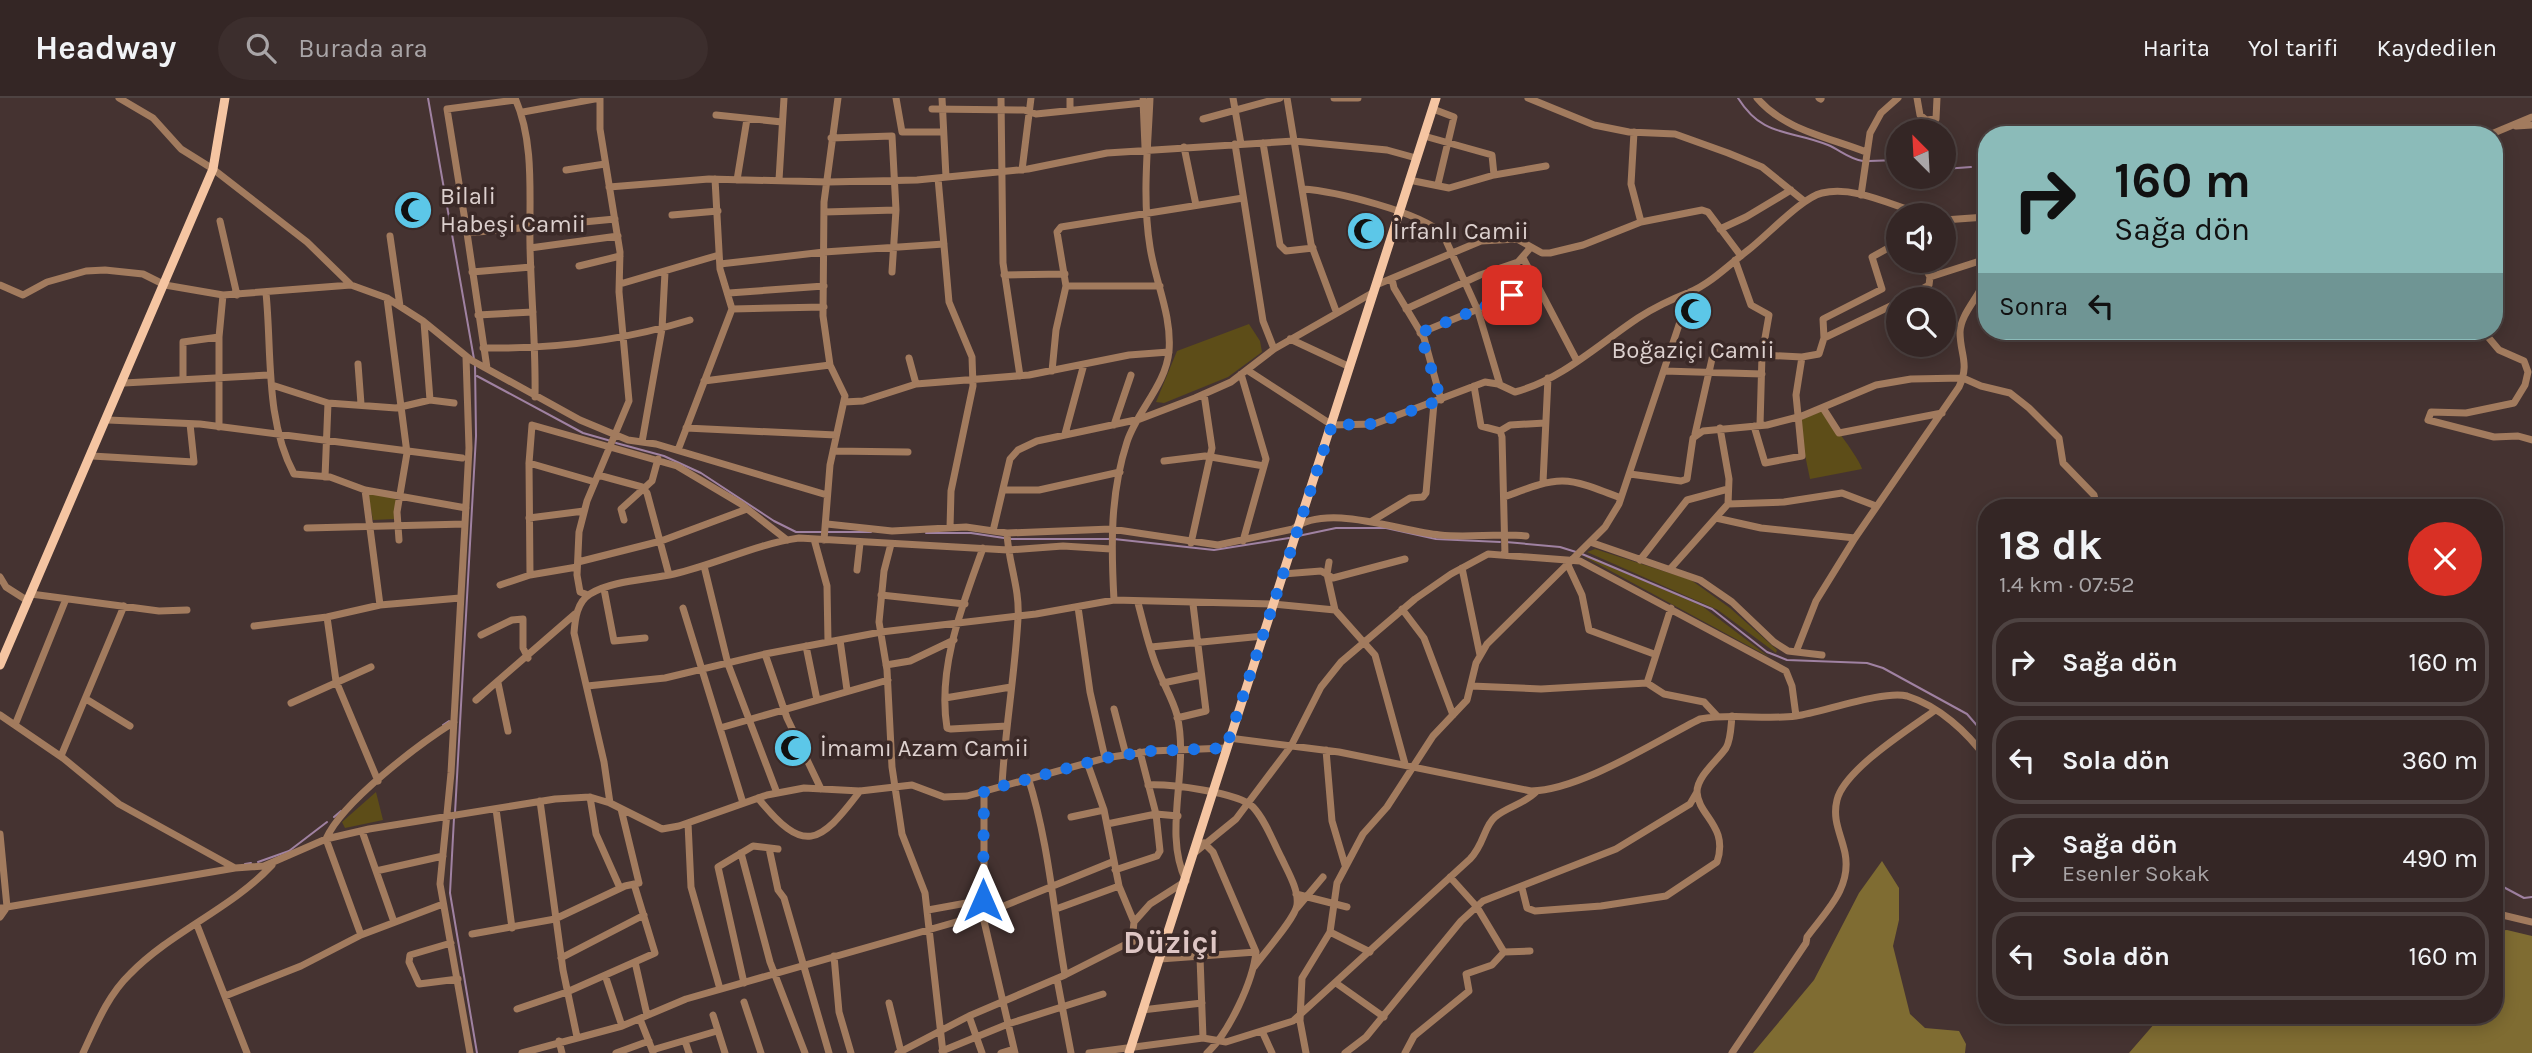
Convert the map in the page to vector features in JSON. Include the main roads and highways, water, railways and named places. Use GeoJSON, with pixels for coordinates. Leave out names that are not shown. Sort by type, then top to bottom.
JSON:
{"type":"FeatureCollection","features":[{"type":"Feature","properties":{"kind":"main road"},"geometry":{"type":"LineString","coordinates":[[0,665],[124,383],[213,169],[225,98]]}},
{"type":"Feature","properties":{"kind":"main road"},"geometry":{"type":"LineString","coordinates":[[1130,1050],[1283,573],[1301,525],[1436,98]]}},
{"type":"Feature","properties":{"kind":"waterway"},"geometry":{"type":"LineString","coordinates":[[428,98],[474,359]]}},
{"type":"Feature","properties":{"kind":"waterway"},"geometry":{"type":"LineString","coordinates":[[1738,98],[1747,111],[1767,126],[1828,145],[1863,161]]}},
{"type":"Feature","properties":{"kind":"waterway"},"geometry":{"type":"LineString","coordinates":[[1869,161],[1886,160]]}},
{"type":"Feature","properties":{"kind":"waterway"},"geometry":{"type":"LineString","coordinates":[[1956,168],[1971,167]]}},
{"type":"Feature","properties":{"kind":"waterway"},"geometry":{"type":"LineString","coordinates":[[455,813],[476,436],[475,364]]}},
{"type":"Feature","properties":{"kind":"waterway"},"geometry":{"type":"LineString","coordinates":[[477,376],[583,433],[611,441]]}},
{"type":"Feature","properties":{"kind":"waterway"},"geometry":{"type":"LineString","coordinates":[[616,443],[664,456],[701,473],[774,521],[796,532],[822,532]]}},
{"type":"Feature","properties":{"kind":"waterway"},"geometry":{"type":"LineString","coordinates":[[1298,536],[1336,528],[1386,528],[1436,539],[1500,542]]}},
{"type":"Feature","properties":{"kind":"waterway"},"geometry":{"type":"LineString","coordinates":[[828,532],[871,532]]}},
{"type":"Feature","properties":{"kind":"waterway"},"geometry":{"type":"LineString","coordinates":[[926,533],[971,533],[1004,538]]}},
{"type":"Feature","properties":{"kind":"waterway"},"geometry":{"type":"LineString","coordinates":[[1114,539],[1214,550],[1289,538]]}},
{"type":"Feature","properties":{"kind":"waterway"},"geometry":{"type":"LineString","coordinates":[[1010,539],[1109,539]]}},
{"type":"Feature","properties":{"kind":"waterway"},"geometry":{"type":"LineString","coordinates":[[1506,542],[1560,547],[1576,552]]}},
{"type":"Feature","properties":{"kind":"waterway"},"geometry":{"type":"LineString","coordinates":[[1582,554],[1712,609],[1767,652],[1787,660],[1867,663],[1883,668],[1967,714],[1978,727]]}},
{"type":"Feature","properties":{"kind":"waterway"},"geometry":{"type":"LineString","coordinates":[[443,725],[449,721]]}},
{"type":"Feature","properties":{"kind":"waterway"},"geometry":{"type":"LineString","coordinates":[[334,817],[341,811]]}},
{"type":"Feature","properties":{"kind":"waterway"},"geometry":{"type":"LineString","coordinates":[[454,818],[450,893],[477,1053]]}},
{"type":"Feature","properties":{"kind":"waterway"},"geometry":{"type":"LineString","coordinates":[[258,862],[289,851],[327,822]]}},
{"type":"Feature","properties":{"kind":"waterway"},"geometry":{"type":"LineString","coordinates":[[245,864],[251,863]]}},
{"type":"Feature","properties":{"kind":"waterway"},"geometry":{"type":"LineString","coordinates":[[2503,887],[2524,898],[2532,897]]}},
{"type":"Feature","properties":{"kind":"place","name":"Bilali Habeşi Camii"},"geometry":{"type":"Point","coordinates":[413,210]}},
{"type":"Feature","properties":{"kind":"place","name":"İrfanlı Camii"},"geometry":{"type":"Point","coordinates":[1366,231]}},
{"type":"Feature","properties":{"kind":"place","name":"Boğaziçi Camii"},"geometry":{"type":"Point","coordinates":[1693,311]}},
{"type":"Feature","properties":{"kind":"place","name":"İmamı Azam Camii"},"geometry":{"type":"Point","coordinates":[793,748]}},
{"type":"Feature","properties":{"kind":"district","name":"Düziçi"},"geometry":{"type":"Point","coordinates":[1171,942]}}]}
